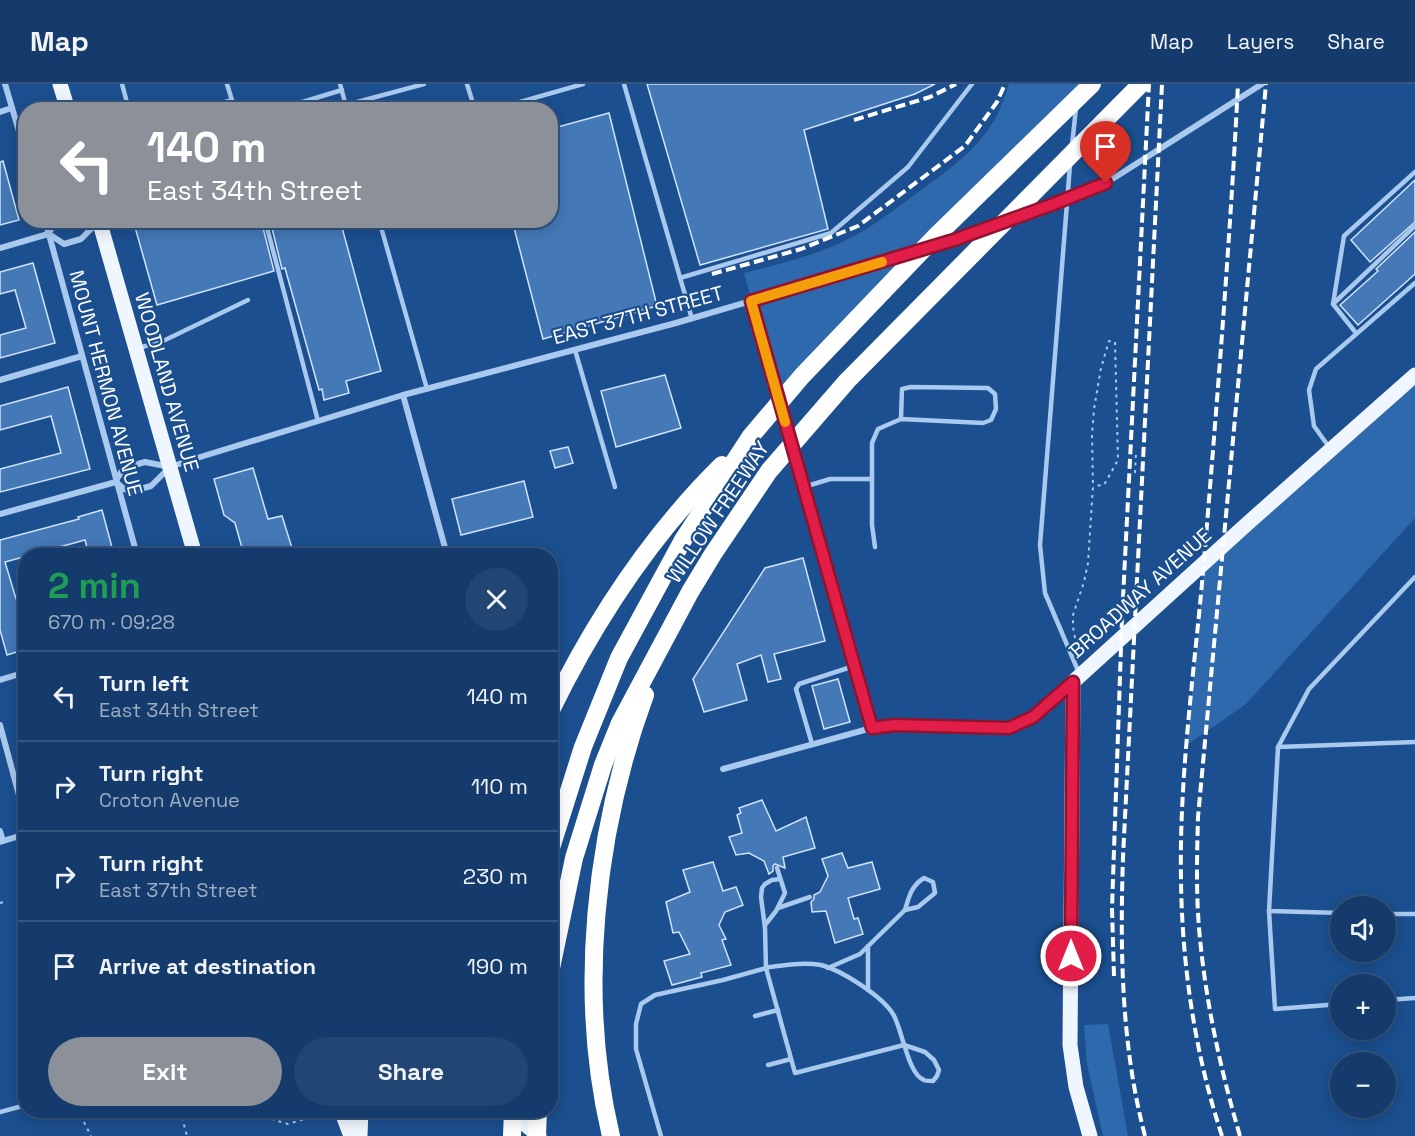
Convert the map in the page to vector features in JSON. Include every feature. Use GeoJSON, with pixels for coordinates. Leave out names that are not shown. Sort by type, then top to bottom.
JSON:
{"type":"FeatureCollection","features":[{"type":"Feature","properties":{"kind":"highway","name":"WILLOW FREEWAY"},"geometry":{"type":"LineString","coordinates":[[558,826],[583,747],[619,658],[683,540],[755,431],[802,376],[936,236],[1092,84]]}},
{"type":"Feature","properties":{"kind":"highway","name":"WILLOW FREEWAY"},"geometry":{"type":"LineString","coordinates":[[558,935],[574,858],[603,765],[620,723],[713,554],[769,471],[847,381],[1141,84]]}},
{"type":"Feature","properties":{"kind":"highway"},"geometry":{"type":"LineString","coordinates":[[558,697],[592,631],[637,563],[690,496],[755,431]]}},
{"type":"Feature","properties":{"kind":"highway"},"geometry":{"type":"LineString","coordinates":[[611,1136],[601,1088],[595,1018],[599,898],[611,812],[621,767],[666,638]]}},
{"type":"Feature","properties":{"kind":"highway"},"geometry":{"type":"LineString","coordinates":[[512,1136],[513,1118]]}},
{"type":"Feature","properties":{"kind":"highway"},"geometry":{"type":"LineString","coordinates":[[538,1118],[538,1136]]}},
{"type":"Feature","properties":{"kind":"main road"},"geometry":{"type":"LineString","coordinates":[[60,84],[66,102]]}},
{"type":"Feature","properties":{"kind":"main road","name":"WOODLAND AVENUE"},"geometry":{"type":"LineString","coordinates":[[100,228],[193,548]]}},
{"type":"Feature","properties":{"kind":"main road","name":"BROADWAY AVENUE"},"geometry":{"type":"LineString","coordinates":[[1090,1136],[1076,1087],[1070,1045],[1077,679],[1415,375]]}},
{"type":"Feature","properties":{"kind":"main road"},"geometry":{"type":"LineString","coordinates":[[339,1118],[351,1136]]}},
{"type":"Feature","properties":{"kind":"main road"},"geometry":{"type":"LineString","coordinates":[[360,1136],[361,1118]]}},
{"type":"Feature","properties":{"kind":"main road"},"geometry":{"type":"LineString","coordinates":[[517,1118],[538,1136]]}},
{"type":"Feature","properties":{"kind":"street"},"geometry":{"type":"LineString","coordinates":[[5,84],[18,128]]}},
{"type":"Feature","properties":{"kind":"street","name":"EAST 37TH STREET"},"geometry":{"type":"LineString","coordinates":[[116,482],[124,489],[132,491],[151,486],[170,467],[318,421],[404,395],[692,318],[954,240],[1106,183],[1262,84]]}},
{"type":"Feature","properties":{"kind":"street"},"geometry":{"type":"LineString","coordinates":[[0,112],[12,108]]}},
{"type":"Feature","properties":{"kind":"street","name":"MOUNT HERMON AVENUE"},"geometry":{"type":"LineString","coordinates":[[47,228],[135,548]]}},
{"type":"Feature","properties":{"kind":"street"},"geometry":{"type":"LineString","coordinates":[[0,248],[48,234],[52,228]]}},
{"type":"Feature","properties":{"kind":"street"},"geometry":{"type":"LineString","coordinates":[[48,234],[64,244],[81,239],[91,228]]}},
{"type":"Feature","properties":{"kind":"street"},"geometry":{"type":"LineString","coordinates":[[751,301],[872,728]]}},
{"type":"Feature","properties":{"kind":"street"},"geometry":{"type":"LineString","coordinates":[[0,380],[82,356]]}},
{"type":"Feature","properties":{"kind":"street"},"geometry":{"type":"LineString","coordinates":[[404,395],[445,548]]}},
{"type":"Feature","properties":{"kind":"street","name":"EAST 37TH STREET"},"geometry":{"type":"LineString","coordinates":[[0,514],[116,482],[124,468],[145,462],[170,467]]}},
{"type":"Feature","properties":{"kind":"street"},"geometry":{"type":"LineString","coordinates":[[0,680],[18,674]]}},
{"type":"Feature","properties":{"kind":"street"},"geometry":{"type":"LineString","coordinates":[[723,769],[872,728],[895,725],[1009,728],[1033,717],[1077,679]]}},
{"type":"Feature","properties":{"kind":"street"},"geometry":{"type":"LineString","coordinates":[[0,725],[18,791]]}},
{"type":"Feature","properties":{"kind":"street"},"geometry":{"type":"LineString","coordinates":[[0,831],[1,841],[18,836]]}},
{"type":"Feature","properties":{"kind":"lane"},"geometry":{"type":"LineString","coordinates":[[122,84],[127,102]]}},
{"type":"Feature","properties":{"kind":"lane"},"geometry":{"type":"LineString","coordinates":[[225,102],[232,100],[227,84]]}},
{"type":"Feature","properties":{"kind":"lane"},"geometry":{"type":"LineString","coordinates":[[340,84],[346,102]]}},
{"type":"Feature","properties":{"kind":"lane"},"geometry":{"type":"LineString","coordinates":[[364,102],[424,84]]}},
{"type":"Feature","properties":{"kind":"lane"},"geometry":{"type":"LineString","coordinates":[[467,84],[473,102]]}},
{"type":"Feature","properties":{"kind":"lane"},"geometry":{"type":"LineString","coordinates":[[520,102],[583,84]]}},
{"type":"Feature","properties":{"kind":"lane"},"geometry":{"type":"LineString","coordinates":[[624,84],[692,318]]}},
{"type":"Feature","properties":{"kind":"lane"},"geometry":{"type":"LineString","coordinates":[[680,278],[831,233],[908,167],[972,84]]}},
{"type":"Feature","properties":{"kind":"lane"},"geometry":{"type":"LineString","coordinates":[[1077,679],[1049,603],[1040,558],[1043,486],[1078,84]]}},
{"type":"Feature","properties":{"kind":"lane"},"geometry":{"type":"LineString","coordinates":[[302,102],[342,90]]}},
{"type":"Feature","properties":{"kind":"lane"},"geometry":{"type":"LineString","coordinates":[[1356,333],[1333,304],[1344,236],[1415,172]]}},
{"type":"Feature","properties":{"kind":"lane"},"geometry":{"type":"LineString","coordinates":[[1333,304],[1415,226]]}},
{"type":"Feature","properties":{"kind":"lane"},"geometry":{"type":"LineString","coordinates":[[267,228],[318,421]]}},
{"type":"Feature","properties":{"kind":"lane"},"geometry":{"type":"LineString","coordinates":[[381,228],[427,389]]}},
{"type":"Feature","properties":{"kind":"lane"},"geometry":{"type":"LineString","coordinates":[[1331,449],[1314,426],[1309,390],[1316,369],[1414,285]]}},
{"type":"Feature","properties":{"kind":"lane"},"geometry":{"type":"LineString","coordinates":[[136,349],[161,342],[248,300]]}},
{"type":"Feature","properties":{"kind":"lane"},"geometry":{"type":"LineString","coordinates":[[575,350],[615,487]]}},
{"type":"Feature","properties":{"kind":"lane"},"geometry":{"type":"LineString","coordinates":[[875,547],[872,525],[872,443],[879,429],[901,419],[982,423],[992,420],[996,409],[995,394],[988,388],[902,388],[901,419]]}},
{"type":"Feature","properties":{"kind":"lane"},"geometry":{"type":"LineString","coordinates":[[804,487],[830,479],[872,479]]}},
{"type":"Feature","properties":{"kind":"lane"},"geometry":{"type":"LineString","coordinates":[[1330,1005],[1275,1009],[1269,911],[1278,747],[1309,689],[1415,577]]}},
{"type":"Feature","properties":{"kind":"lane"},"geometry":{"type":"LineString","coordinates":[[812,744],[796,689],[799,684],[855,666]]}},
{"type":"Feature","properties":{"kind":"lane"},"geometry":{"type":"LineString","coordinates":[[1278,747],[1415,742]]}},
{"type":"Feature","properties":{"kind":"lane"},"geometry":{"type":"LineString","coordinates":[[765,925],[778,908],[784,894],[777,868]]}},
{"type":"Feature","properties":{"kind":"lane"},"geometry":{"type":"LineString","coordinates":[[828,968],[860,954],[905,910],[916,883],[924,878],[933,882],[935,893],[928,901],[918,908],[905,910]]}},
{"type":"Feature","properties":{"kind":"lane"},"geometry":{"type":"LineString","coordinates":[[661,1136],[636,1049],[636,1024],[641,1004],[655,995],[766,968],[798,964],[822,966],[876,995],[893,1014],[904,1045],[919,1077],[924,1081],[933,1081],[938,1076],[939,1070],[934,1060],[925,1053],[904,1045],[795,1074],[766,968],[762,888],[772,880],[780,879]]}},
{"type":"Feature","properties":{"kind":"lane"},"geometry":{"type":"LineString","coordinates":[[778,908],[810,897]]}},
{"type":"Feature","properties":{"kind":"lane"},"geometry":{"type":"LineString","coordinates":[[1269,911],[1330,913]]}},
{"type":"Feature","properties":{"kind":"lane"},"geometry":{"type":"LineString","coordinates":[[1396,914],[1415,914]]}},
{"type":"Feature","properties":{"kind":"lane"},"geometry":{"type":"LineString","coordinates":[[868,946],[868,990]]}},
{"type":"Feature","properties":{"kind":"lane"},"geometry":{"type":"LineString","coordinates":[[1396,999],[1415,998]]}},
{"type":"Feature","properties":{"kind":"lane"},"geometry":{"type":"LineString","coordinates":[[755,1016],[778,1010]]}},
{"type":"Feature","properties":{"kind":"lane"},"geometry":{"type":"LineString","coordinates":[[768,1065],[791,1059]]}},
{"type":"Feature","properties":{"kind":"lane"},"geometry":{"type":"LineString","coordinates":[[0,1112],[18,1107]]}},
{"type":"Feature","properties":{"kind":"path"},"geometry":{"type":"LineString","coordinates":[[1078,645],[1073,633],[1072,622],[1087,569],[1093,486],[1094,409],[1109,341],[1115,342],[1118,460],[1104,485],[1093,486]]}},
{"type":"Feature","properties":{"kind":"path"},"geometry":{"type":"LineString","coordinates":[[1135,473],[1136,452]]}},
{"type":"Feature","properties":{"kind":"path"},"geometry":{"type":"LineString","coordinates":[[0,903],[7,901]]}},
{"type":"Feature","properties":{"kind":"path"},"geometry":{"type":"LineString","coordinates":[[182,1118],[187,1136]]}},
{"type":"Feature","properties":{"kind":"path"},"geometry":{"type":"LineString","coordinates":[[273,1118],[288,1124],[309,1118]]}},
{"type":"Feature","properties":{"kind":"path"},"geometry":{"type":"LineString","coordinates":[[84,1122],[91,1136]]}},
{"type":"Feature","properties":{"kind":"shaded area"},"geometry":{"type":"Polygon","coordinates":[[[1009,84],[1092,84],[779,400],[744,273],[828,248],[849,239],[884,217],[971,150],[995,119],[1009,84]]]}},
{"type":"Feature","properties":{"kind":"shaded area"},"geometry":{"type":"Polygon","coordinates":[[[1415,375],[1415,518],[1246,704],[1187,745],[1204,564],[1415,375]]]}},
{"type":"Feature","properties":{"kind":"shaded area"},"geometry":{"type":"Polygon","coordinates":[[[1108,1024],[1128,1136],[1103,1136],[1087,1064],[1084,1025],[1108,1024]]]}},
{"type":"Feature","properties":{"kind":"building"},"geometry":{"type":"Polygon","coordinates":[[[647,84],[935,84],[915,94],[804,130],[828,229],[700,265],[647,84]]]}},
{"type":"Feature","properties":{"kind":"building"},"geometry":{"type":"Polygon","coordinates":[[[609,113],[657,306],[543,339],[514,228],[558,228],[558,127],[609,113]]]}},
{"type":"Feature","properties":{"kind":"building"},"geometry":{"type":"Polygon","coordinates":[[[3,161],[18,220],[0,225],[0,162],[3,161]]]}},
{"type":"Feature","properties":{"kind":"building"},"geometry":{"type":"Polygon","coordinates":[[[1415,180],[1415,222],[1370,262],[1351,240],[1415,180]]]}},
{"type":"Feature","properties":{"kind":"building"},"geometry":{"type":"Polygon","coordinates":[[[135,228],[263,228],[274,271],[157,305],[135,228]]]}},
{"type":"Feature","properties":{"kind":"building"},"geometry":{"type":"Polygon","coordinates":[[[272,228],[342,228],[381,371],[346,381],[349,393],[324,400],[322,389],[319,390],[285,268],[282,269],[272,228]]]}},
{"type":"Feature","properties":{"kind":"building"},"geometry":{"type":"Polygon","coordinates":[[[1415,232],[1415,274],[1358,325],[1340,305],[1378,271],[1376,269],[1415,232]]]}},
{"type":"Feature","properties":{"kind":"building"},"geometry":{"type":"Polygon","coordinates":[[[33,263],[55,343],[0,358],[0,335],[26,328],[15,290],[0,294],[0,272],[33,263]]]}},
{"type":"Feature","properties":{"kind":"building"},"geometry":{"type":"Polygon","coordinates":[[[665,375],[681,428],[616,447],[601,391],[665,375]]]}},
{"type":"Feature","properties":{"kind":"building"},"geometry":{"type":"Polygon","coordinates":[[[68,387],[90,469],[0,492],[0,469],[61,453],[51,416],[0,430],[0,406],[68,387]]]}},
{"type":"Feature","properties":{"kind":"building"},"geometry":{"type":"Polygon","coordinates":[[[568,447],[573,463],[555,468],[550,451],[568,447]]]}},
{"type":"Feature","properties":{"kind":"building"},"geometry":{"type":"Polygon","coordinates":[[[253,468],[268,519],[282,516],[292,548],[242,548],[235,523],[224,515],[214,479],[253,468]]]}},
{"type":"Feature","properties":{"kind":"building"},"geometry":{"type":"Polygon","coordinates":[[[524,481],[533,517],[461,535],[452,499],[524,481]]]}},
{"type":"Feature","properties":{"kind":"building"},"geometry":{"type":"Polygon","coordinates":[[[102,510],[112,548],[87,548],[85,540],[56,548],[18,548],[18,558],[5,562],[18,605],[18,652],[7,655],[0,630],[0,540],[79,519],[78,517],[102,510]]]}},
{"type":"Feature","properties":{"kind":"building"},"geometry":{"type":"Polygon","coordinates":[[[803,558],[825,641],[774,654],[781,679],[768,682],[761,655],[737,664],[747,700],[704,712],[693,679],[765,568],[803,558]]]}},
{"type":"Feature","properties":{"kind":"building"},"geometry":{"type":"Polygon","coordinates":[[[838,679],[850,722],[824,729],[812,686],[838,679]]]}},
{"type":"Feature","properties":{"kind":"building"},"geometry":{"type":"Polygon","coordinates":[[[762,800],[776,831],[806,817],[815,848],[783,857],[785,868],[775,864],[773,871],[769,874],[764,861],[749,853],[736,855],[729,837],[742,833],[737,815],[741,813],[739,808],[762,800]]]}},
{"type":"Feature","properties":{"kind":"building"},"geometry":{"type":"Polygon","coordinates":[[[842,853],[848,868],[872,862],[880,889],[848,898],[854,919],[858,918],[863,934],[835,943],[826,911],[812,912],[811,902],[814,895],[820,892],[828,876],[822,859],[842,853]]]}},
{"type":"Feature","properties":{"kind":"building"},"geometry":{"type":"Polygon","coordinates":[[[713,862],[723,891],[736,887],[743,905],[725,912],[719,925],[726,939],[722,940],[731,965],[701,973],[702,977],[672,985],[664,961],[690,954],[679,932],[673,933],[666,902],[690,892],[683,870],[713,862]]]}},
{"type":"Feature","properties":{"kind":"railway"},"geometry":{"type":"LineString","coordinates":[[854,120],[930,97],[956,84]]}},
{"type":"Feature","properties":{"kind":"railway"},"geometry":{"type":"LineString","coordinates":[[712,274],[801,249],[858,226],[965,146],[997,102],[1005,84]]}},
{"type":"Feature","properties":{"kind":"railway"},"geometry":{"type":"LineString","coordinates":[[1114,976],[1112,908],[1122,618],[1149,84]]}},
{"type":"Feature","properties":{"kind":"railway"},"geometry":{"type":"LineString","coordinates":[[1145,1136],[1137,1102],[1127,1032],[1122,962],[1122,892],[1162,84]]}},
{"type":"Feature","properties":{"kind":"railway"},"geometry":{"type":"LineString","coordinates":[[1222,1136],[1204,1074],[1187,977],[1182,912],[1181,840],[1185,760],[1223,322],[1238,84]]}},
{"type":"Feature","properties":{"kind":"railway"},"geometry":{"type":"LineString","coordinates":[[1240,1136],[1220,1059],[1205,981],[1198,914],[1198,817],[1266,84]]}},
{"type":"Feature","properties":{"kind":"slow traffic"},"geometry":{"type":"LineString","coordinates":[[785,422],[751,301],[882,262]]}},
{"type":"Feature","properties":{"kind":"route"},"geometry":{"type":"LineString","coordinates":[[1071,956],[1073,682],[1033,717],[1009,728],[895,725],[872,728],[751,301],[954,240],[1106,183]]}}]}
